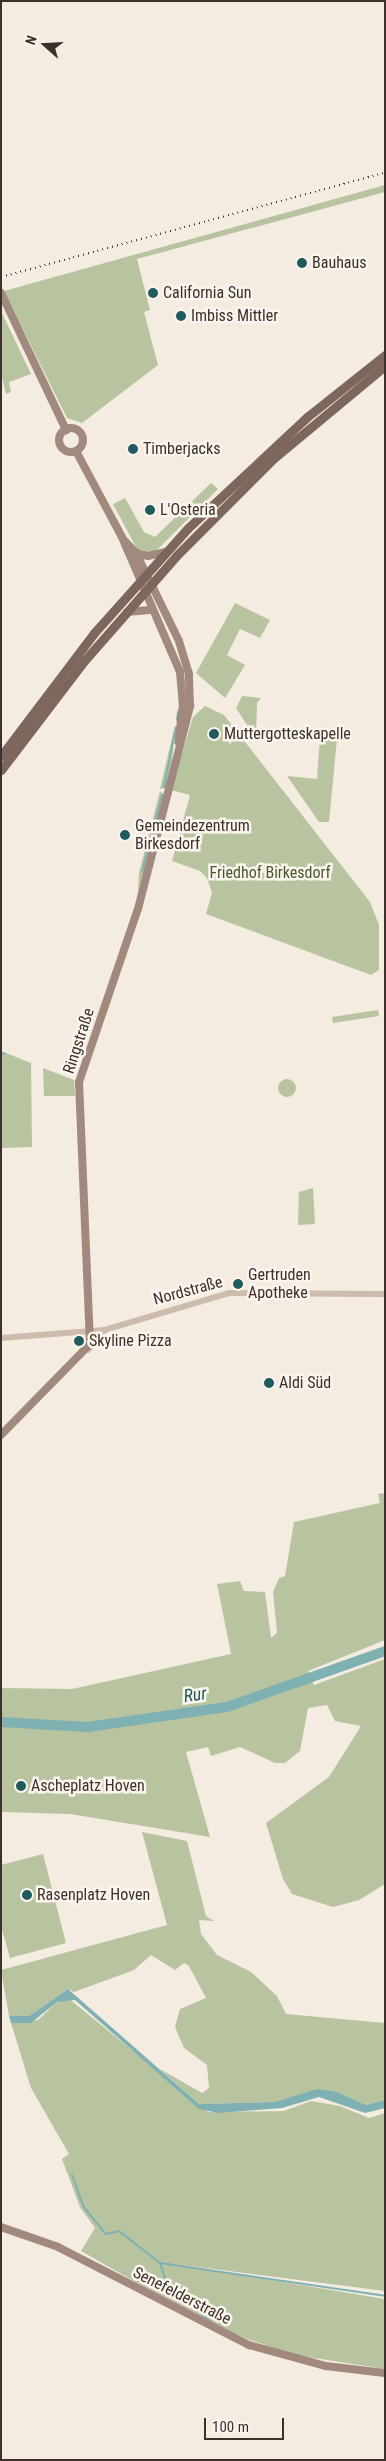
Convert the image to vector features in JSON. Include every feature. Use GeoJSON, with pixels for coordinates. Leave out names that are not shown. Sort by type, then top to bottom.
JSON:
{"type":"FeatureCollection","features":[{"type":"Feature","properties":{"kind":"main road"},"geometry":{"type":"LineString","coordinates":[[1,293],[66,430],[81,434],[83,443],[76,451]]}},
{"type":"Feature","properties":{"kind":"main road"},"geometry":{"type":"LineString","coordinates":[[1,756],[138,582],[165,552],[238,478],[385,355]]}},
{"type":"Feature","properties":{"kind":"main road"},"geometry":{"type":"LineString","coordinates":[[1,770],[142,592],[274,458],[385,366]]}},
{"type":"Feature","properties":{"kind":"main road"},"geometry":{"type":"LineString","coordinates":[[66,430],[60,436],[62,447],[76,451],[123,539],[142,592],[174,653],[186,694]]}},
{"type":"Feature","properties":{"kind":"main road"},"geometry":{"type":"LineString","coordinates":[[123,539],[136,553],[184,654],[186,694]]}},
{"type":"Feature","properties":{"kind":"main road"},"geometry":{"type":"LineString","coordinates":[[136,553],[148,556],[165,552]]}},
{"type":"Feature","properties":{"kind":"main road"},"geometry":{"type":"LineString","coordinates":[[123,615],[136,609],[152,610]]}},
{"type":"Feature","properties":{"kind":"main road","name":"Ringstraße"},"geometry":{"type":"LineString","coordinates":[[87,1350],[90,1332],[79,1082],[138,909],[174,769],[186,694]]}},
{"type":"Feature","properties":{"kind":"main road"},"geometry":{"type":"LineString","coordinates":[[1,1435],[87,1350]]}},
{"type":"Feature","properties":{"kind":"main road","name":"Senefelderstraße"},"geometry":{"type":"LineString","coordinates":[[1,2227],[58,2247],[249,2345],[357,2371],[385,2373]]}},
{"type":"Feature","properties":{"kind":"street","name":"Nordstraße"},"geometry":{"type":"LineString","coordinates":[[1,1338],[105,1330],[229,1293],[385,1294]]}},
{"type":"Feature","properties":{"kind":"street"},"geometry":{"type":"LineString","coordinates":[[87,1350],[105,1330]]}},
{"type":"Feature","properties":{"kind":"green space"},"geometry":{"type":"Polygon","coordinates":[[[385,185],[385,192],[137,259],[150,310],[144,312],[158,365],[82,423],[67,418],[4,291],[385,185]]]}},
{"type":"Feature","properties":{"kind":"green space"},"geometry":{"type":"Polygon","coordinates":[[[1,311],[31,374],[9,382],[11,392],[6,394],[1,373],[1,311]]]}},
{"type":"Feature","properties":{"kind":"green space"},"geometry":{"type":"Polygon","coordinates":[[[211,483],[218,489],[154,553],[137,549],[113,504],[125,498],[144,532],[155,537],[211,483]]]}},
{"type":"Feature","properties":{"kind":"green space"},"geometry":{"type":"Polygon","coordinates":[[[235,603],[270,620],[260,638],[240,629],[227,655],[245,665],[225,698],[196,673],[235,603]]]}},
{"type":"Feature","properties":{"kind":"green space"},"geometry":{"type":"Polygon","coordinates":[[[242,696],[261,698],[257,703],[256,739],[236,708],[242,696]]]}},
{"type":"Feature","properties":{"kind":"green space","name":"Friedhof Birkesdorf"},"geometry":{"type":"Polygon","coordinates":[[[205,706],[224,715],[370,902],[379,925],[379,970],[371,975],[206,914],[212,893],[207,878],[200,871],[172,861],[190,795],[171,790],[193,717],[205,706]]]}},
{"type":"Feature","properties":{"kind":"green space"},"geometry":{"type":"Polygon","coordinates":[[[175,725],[172,761],[166,788],[160,789],[175,725]]]}},
{"type":"Feature","properties":{"kind":"green space"},"geometry":{"type":"Polygon","coordinates":[[[320,737],[337,739],[329,822],[319,822],[287,776],[317,779],[320,737]]]}},
{"type":"Feature","properties":{"kind":"green space"},"geometry":{"type":"Polygon","coordinates":[[[160,791],[164,795],[138,894],[139,873],[160,791]]]}},
{"type":"Feature","properties":{"kind":"green space"},"geometry":{"type":"Polygon","coordinates":[[[378,1010],[379,1016],[333,1023],[332,1017],[378,1010]]]}},
{"type":"Feature","properties":{"kind":"green space"},"geometry":{"type":"Polygon","coordinates":[[[1,1051],[31,1063],[32,1147],[1,1148],[1,1051]]]}},
{"type":"Feature","properties":{"kind":"green space"},"geometry":{"type":"Polygon","coordinates":[[[43,1068],[74,1080],[75,1096],[44,1096],[43,1068]]]}},
{"type":"Feature","properties":{"kind":"green space"},"geometry":{"type":"Polygon","coordinates":[[[287,1079],[293,1082],[296,1088],[293,1094],[287,1097],[281,1094],[278,1088],[281,1082],[287,1079]]]}},
{"type":"Feature","properties":{"kind":"green space"},"geometry":{"type":"Polygon","coordinates":[[[299,1188],[299,1192],[313,1188],[315,1224],[298,1225],[299,1188]]]}},
{"type":"Feature","properties":{"kind":"green space"},"geometry":{"type":"Polygon","coordinates":[[[385,1493],[385,1640],[308,1671],[314,1685],[385,1659],[385,1884],[359,1900],[333,1907],[292,1894],[283,1879],[266,1823],[329,1777],[361,1726],[335,1721],[327,1705],[308,1708],[300,1751],[285,1763],[275,1763],[240,1747],[211,1756],[208,1747],[186,1752],[210,1837],[70,1814],[1,1812],[1,1688],[72,1689],[231,1654],[217,1584],[240,1581],[244,1591],[265,1592],[271,1638],[277,1633],[273,1592],[279,1578],[285,1576],[294,1522],[380,1503],[378,1494],[385,1493]]]}},
{"type":"Feature","properties":{"kind":"green space"},"geometry":{"type":"Polygon","coordinates":[[[142,1832],[187,1841],[206,1916],[214,1921],[199,1920],[201,1934],[217,1955],[251,1972],[277,1996],[286,2014],[385,2023],[385,2100],[366,2105],[337,2092],[275,2102],[199,2104],[160,2069],[202,2093],[209,2088],[207,2065],[184,2048],[175,2027],[180,2009],[206,1998],[189,1966],[184,1963],[175,1970],[151,1955],[134,1970],[74,1992],[68,1989],[29,2016],[9,2016],[1,1970],[167,1925],[142,1832]]]}},
{"type":"Feature","properties":{"kind":"green space","name":"Rasenplatz Hoven"},"geometry":{"type":"Polygon","coordinates":[[[43,1854],[66,1943],[10,1958],[1,1926],[1,1865],[43,1854]]]}},
{"type":"Feature","properties":{"kind":"green space"},"geometry":{"type":"Polygon","coordinates":[[[68,1998],[208,2112],[284,2111],[311,2101],[340,2106],[369,2118],[385,2113],[385,2291],[174,2264],[385,2299],[385,2369],[295,2355],[247,2339],[204,2321],[81,2251],[95,2228],[80,2207],[62,2159],[69,2154],[31,2088],[11,2023],[38,2020],[57,2002],[68,1998]]]}},
{"type":"Feature","properties":{"kind":"water"},"geometry":{"type":"Polygon","coordinates":[[[68,1989],[199,2104],[275,2102],[317,2089],[337,2092],[366,2105],[385,2100],[385,2108],[365,2113],[319,2097],[282,2108],[218,2113],[199,2109],[75,2000],[57,2002],[31,2023],[11,2023],[9,2016],[29,2016],[68,1989]]]}},
{"type":"Feature","properties":{"kind":"waterway"},"geometry":{"type":"LineString","coordinates":[[177,720],[178,712]]}},
{"type":"Feature","properties":{"kind":"waterway"},"geometry":{"type":"LineString","coordinates":[[164,787],[176,727]]}},
{"type":"Feature","properties":{"kind":"waterway"},"geometry":{"type":"LineString","coordinates":[[142,872],[162,795]]}},
{"type":"Feature","properties":{"kind":"waterway"},"geometry":{"type":"LineString","coordinates":[[1,1053],[5,1054]]}},
{"type":"Feature","properties":{"kind":"waterway","name":"Rur"},"geometry":{"type":"LineString","coordinates":[[1,1722],[88,1727],[227,1707],[385,1651]]}},
{"type":"Feature","properties":{"kind":"waterway"},"geometry":{"type":"LineString","coordinates":[[72,2175],[83,2206],[106,2234],[119,2231],[160,2263],[166,2280],[212,2323]]}},
{"type":"Feature","properties":{"kind":"waterway"},"geometry":{"type":"LineString","coordinates":[[160,2263],[385,2296]]}},
{"type":"Feature","properties":{"kind":"railway"},"geometry":{"type":"LineString","coordinates":[[1,277],[385,173]]}},
{"type":"Feature","properties":{"kind":"place","name":"Bauhaus"},"geometry":{"type":"Point","coordinates":[302,263]}},
{"type":"Feature","properties":{"kind":"place","name":"California Sun"},"geometry":{"type":"Point","coordinates":[153,293]}},
{"type":"Feature","properties":{"kind":"place","name":"Imbiss Mittler"},"geometry":{"type":"Point","coordinates":[181,316]}},
{"type":"Feature","properties":{"kind":"place","name":"Timberjacks"},"geometry":{"type":"Point","coordinates":[133,449]}},
{"type":"Feature","properties":{"kind":"place","name":"L'Osteria"},"geometry":{"type":"Point","coordinates":[150,510]}},
{"type":"Feature","properties":{"kind":"place","name":"Muttergotteskapelle"},"geometry":{"type":"Point","coordinates":[214,734]}},
{"type":"Feature","properties":{"kind":"place","name":"Gemeindezentrum Birkesdorf"},"geometry":{"type":"Point","coordinates":[125,835]}},
{"type":"Feature","properties":{"kind":"place","name":"Gertruden Apotheke"},"geometry":{"type":"Point","coordinates":[238,1284]}},
{"type":"Feature","properties":{"kind":"place","name":"Skyline Pizza"},"geometry":{"type":"Point","coordinates":[79,1341]}},
{"type":"Feature","properties":{"kind":"place","name":"Aldi Süd"},"geometry":{"type":"Point","coordinates":[269,1383]}},
{"type":"Feature","properties":{"kind":"place","name":"Ascheplatz Hoven"},"geometry":{"type":"Point","coordinates":[21,1786]}},
{"type":"Feature","properties":{"kind":"place","name":"Rasenplatz Hoven"},"geometry":{"type":"Point","coordinates":[27,1895]}}]}
